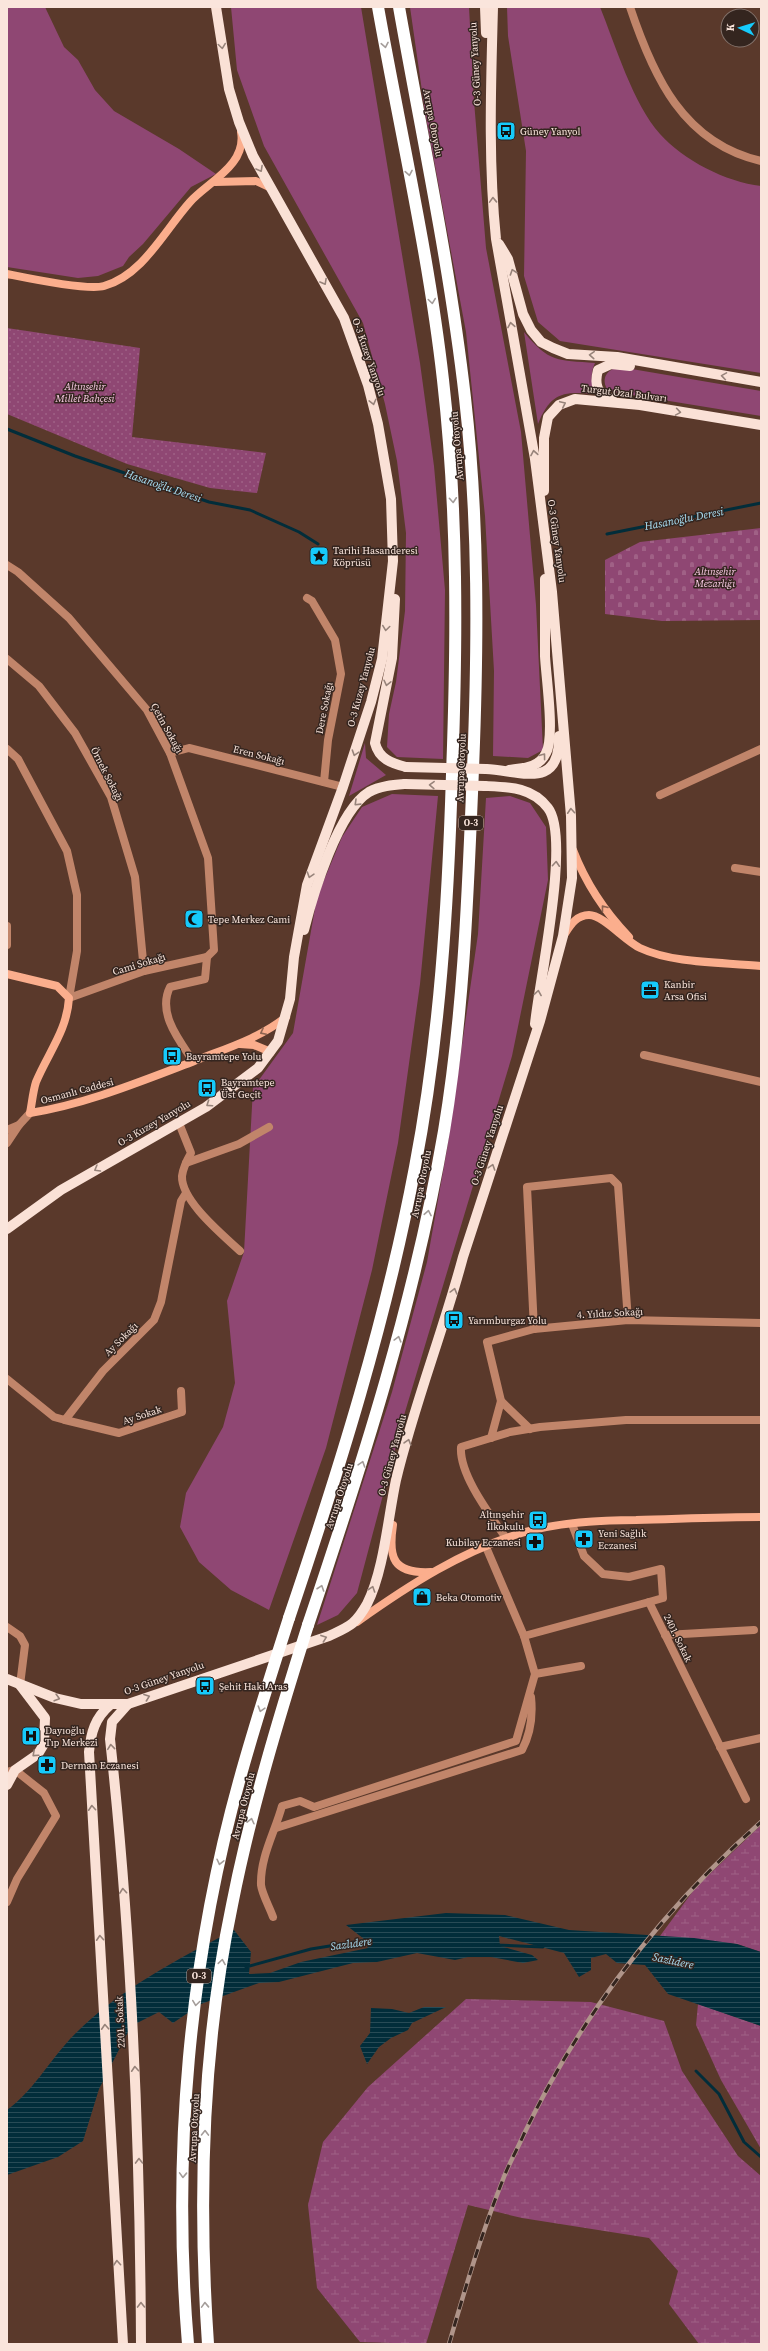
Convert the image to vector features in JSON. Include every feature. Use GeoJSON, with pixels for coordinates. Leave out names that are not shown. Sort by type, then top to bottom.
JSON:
{"type":"FeatureCollection","features":[{"type":"Feature","properties":{"kind":"highway","name":"Avrupa Otoyolu"},"geometry":{"type":"LineString","coordinates":[[188,2344],[184,2245],[184,2150],[189,2067],[199,1981],[214,1891],[239,1779],[289,1618],[352,1425],[391,1282],[413,1179],[436,1040],[448,873],[456,647],[455,561],[448,436],[443,378],[430,290],[378,7]]}},
{"type":"Feature","properties":{"kind":"highway","name":"Avrupa Otoyolu"},"geometry":{"type":"LineString","coordinates":[[208,2344],[204,2267],[205,2119],[218,1988],[231,1906],[259,1784],[308,1624],[372,1430],[424,1233],[450,1088],[467,923],[477,645],[471,459],[465,398],[452,303],[399,7]]}},
{"type":"Feature","properties":{"kind":"main road","name":"O-3 Kuzey Yanyolu"},"geometry":{"type":"LineString","coordinates":[[7,1229],[61,1190],[179,1123],[236,1085],[258,1068],[278,1041],[290,999],[294,957],[307,885],[344,787],[371,702],[382,659],[393,561],[391,499],[380,430],[368,385],[337,306],[253,156],[239,122],[229,89],[216,7]]}},
{"type":"Feature","properties":{"kind":"main road","name":"O-3 Güney Yanyolu"},"geometry":{"type":"LineString","coordinates":[[110,1705],[128,1704],[319,1640],[355,1624],[368,1602],[376,1577],[397,1479],[463,1257],[532,1045],[563,936],[569,903],[572,850],[569,778],[552,592],[545,547],[535,459],[496,239],[485,7]]}},
{"type":"Feature","properties":{"kind":"main road"},"geometry":{"type":"LineString","coordinates":[[490,119],[493,7]]}},
{"type":"Feature","properties":{"kind":"main road"},"geometry":{"type":"LineString","coordinates":[[7,274],[68,285],[102,287],[120,279],[141,262],[190,201],[216,182],[235,159],[243,140],[239,122]]}},
{"type":"Feature","properties":{"kind":"main road"},"geometry":{"type":"LineString","coordinates":[[216,182],[256,181],[271,188]]}},
{"type":"Feature","properties":{"kind":"main road"},"geometry":{"type":"LineString","coordinates":[[496,239],[508,259],[517,284],[523,314],[531,330],[542,342],[568,354],[617,357],[761,382]]}},
{"type":"Feature","properties":{"kind":"main road"},"geometry":{"type":"LineString","coordinates":[[640,405],[601,394],[596,384],[598,370],[611,364],[622,364],[686,370]]}},
{"type":"Feature","properties":{"kind":"main road","name":"Turgut Özal Bulvarı"},"geometry":{"type":"LineString","coordinates":[[545,547],[544,438],[548,417],[559,405],[575,399],[640,405],[761,425]]}},
{"type":"Feature","properties":{"kind":"main road"},"geometry":{"type":"LineString","coordinates":[[509,770],[533,766],[541,760],[548,749],[550,731],[545,655],[545,547]]}},
{"type":"Feature","properties":{"kind":"main road"},"geometry":{"type":"LineString","coordinates":[[393,561],[396,618],[392,658],[375,743],[377,752],[383,758],[393,764],[406,767],[486,768],[528,773],[546,772],[553,767],[557,757],[559,732],[552,628],[552,592]]}},
{"type":"Feature","properties":{"kind":"main road"},"geometry":{"type":"LineString","coordinates":[[290,999],[310,903],[346,816],[355,804],[370,792],[387,786],[405,784],[518,788],[539,798],[549,809],[557,835],[555,874],[532,1045]]}},
{"type":"Feature","properties":{"kind":"main road"},"geometry":{"type":"LineString","coordinates":[[572,850],[601,905],[640,948]]}},
{"type":"Feature","properties":{"kind":"main road"},"geometry":{"type":"LineString","coordinates":[[563,936],[576,919],[590,915],[598,917],[621,936],[640,948],[659,955],[761,966]]}},
{"type":"Feature","properties":{"kind":"main road"},"geometry":{"type":"LineString","coordinates":[[7,974],[57,986],[69,998]]}},
{"type":"Feature","properties":{"kind":"main road","name":"Osmanlı Caddesi"},"geometry":{"type":"LineString","coordinates":[[69,998],[68,1015],[59,1040],[36,1083],[30,1113],[56,1109],[111,1092],[193,1062],[239,1044],[277,1025],[286,1017]]}},
{"type":"Feature","properties":{"kind":"main road"},"geometry":{"type":"LineString","coordinates":[[239,1044],[254,1045],[270,1052]]}},
{"type":"Feature","properties":{"kind":"main road"},"geometry":{"type":"LineString","coordinates":[[397,1479],[390,1550],[395,1560],[405,1569],[418,1573],[432,1572]]}},
{"type":"Feature","properties":{"kind":"main road"},"geometry":{"type":"LineString","coordinates":[[355,1624],[432,1572],[506,1538],[527,1532],[572,1524],[608,1520],[761,1517]]}},
{"type":"Feature","properties":{"kind":"main road"},"geometry":{"type":"LineString","coordinates":[[7,1679],[20,1685],[68,1701],[110,1705]]}},
{"type":"Feature","properties":{"kind":"main road"},"geometry":{"type":"LineString","coordinates":[[7,1785],[11,1771],[38,1754],[44,1744],[45,1718],[20,1685]]}},
{"type":"Feature","properties":{"kind":"main road","name":"2201. Sokak"},"geometry":{"type":"LineString","coordinates":[[128,1704],[112,1722],[110,1739],[128,1958],[138,2108],[142,2344]]}},
{"type":"Feature","properties":{"kind":"main road","name":"2201. Sokak"},"geometry":{"type":"LineString","coordinates":[[110,1705],[100,1714],[96,1721],[89,1752],[123,2344]]}},
{"type":"Feature","properties":{"kind":"street"},"geometry":{"type":"LineString","coordinates":[[630,7],[641,38],[660,80],[672,101],[684,117],[713,142],[761,160]]}},
{"type":"Feature","properties":{"kind":"street","name":"Çetin Sokağı"},"geometry":{"type":"LineString","coordinates":[[7,565],[18,572],[69,618],[147,710],[170,752],[208,858],[214,950],[207,957]]}},
{"type":"Feature","properties":{"kind":"street","name":"Dere Sokağı"},"geometry":{"type":"LineString","coordinates":[[307,598],[312,601],[335,640],[341,674],[328,740],[324,782]]}},
{"type":"Feature","properties":{"kind":"street","name":"Örnek Sokağı"},"geometry":{"type":"LineString","coordinates":[[7,659],[38,686],[75,733],[111,797],[135,877],[144,971]]}},
{"type":"Feature","properties":{"kind":"street","name":"Eren Sokağı"},"geometry":{"type":"LineString","coordinates":[[170,752],[189,748],[344,787]]}},
{"type":"Feature","properties":{"kind":"street"},"geometry":{"type":"LineString","coordinates":[[660,795],[761,749]]}},
{"type":"Feature","properties":{"kind":"street"},"geometry":{"type":"LineString","coordinates":[[7,750],[18,759],[66,851],[77,895],[77,951],[69,998]]}},
{"type":"Feature","properties":{"kind":"street"},"geometry":{"type":"LineString","coordinates":[[735,868],[761,872]]}},
{"type":"Feature","properties":{"kind":"street"},"geometry":{"type":"LineString","coordinates":[[7,926],[7,945]]}},
{"type":"Feature","properties":{"kind":"street"},"geometry":{"type":"LineString","coordinates":[[193,1062],[174,1034],[167,1009],[166,995],[170,987],[205,979],[207,957]]}},
{"type":"Feature","properties":{"kind":"street","name":"Cami Sokağı"},"geometry":{"type":"LineString","coordinates":[[69,998],[144,971],[207,957]]}},
{"type":"Feature","properties":{"kind":"street"},"geometry":{"type":"LineString","coordinates":[[644,1055],[761,1082]]}},
{"type":"Feature","properties":{"kind":"street"},"geometry":{"type":"LineString","coordinates":[[7,1143],[19,1125],[30,1113]]}},
{"type":"Feature","properties":{"kind":"street"},"geometry":{"type":"LineString","coordinates":[[179,1123],[191,1153],[182,1177],[186,1193],[203,1215],[240,1251]]}},
{"type":"Feature","properties":{"kind":"street"},"geometry":{"type":"LineString","coordinates":[[7,1130],[19,1125]]}},
{"type":"Feature","properties":{"kind":"street"},"geometry":{"type":"LineString","coordinates":[[186,1163],[239,1144],[269,1127]]}},
{"type":"Feature","properties":{"kind":"street"},"geometry":{"type":"LineString","coordinates":[[534,1329],[527,1187],[563,1184],[601,1177],[611,1178],[618,1185],[628,1320]]}},
{"type":"Feature","properties":{"kind":"street","name":"Ay Sokağı"},"geometry":{"type":"LineString","coordinates":[[65,1420],[103,1371],[154,1320],[161,1302],[181,1201],[186,1193]]}},
{"type":"Feature","properties":{"kind":"street","name":"4. Yıldız Sokağı"},"geometry":{"type":"LineString","coordinates":[[501,1401],[487,1342],[534,1329],[628,1320],[725,1324],[761,1323]]}},
{"type":"Feature","properties":{"kind":"street"},"geometry":{"type":"LineString","coordinates":[[7,1380],[54,1417],[65,1420]]}},
{"type":"Feature","properties":{"kind":"street","name":"Ay Sokak"},"geometry":{"type":"LineString","coordinates":[[65,1420],[119,1433],[182,1412],[180,1391]]}},
{"type":"Feature","properties":{"kind":"street"},"geometry":{"type":"LineString","coordinates":[[491,1438],[501,1401],[530,1429]]}},
{"type":"Feature","properties":{"kind":"street"},"geometry":{"type":"LineString","coordinates":[[506,1538],[484,1506],[460,1455],[461,1447],[530,1429],[626,1420],[761,1420]]}},
{"type":"Feature","properties":{"kind":"street"},"geometry":{"type":"LineString","coordinates":[[524,1636],[663,1598],[661,1569],[630,1577],[604,1574],[584,1556],[572,1524]]}},
{"type":"Feature","properties":{"kind":"street"},"geometry":{"type":"LineString","coordinates":[[273,1917],[261,1885],[269,1841],[276,1828],[282,1806],[300,1801],[314,1807],[516,1741],[535,1674],[524,1636],[486,1547]]}},
{"type":"Feature","properties":{"kind":"street","name":"2401. Sokak"},"geometry":{"type":"LineString","coordinates":[[649,1602],[746,1799]]}},
{"type":"Feature","properties":{"kind":"street"},"geometry":{"type":"LineString","coordinates":[[7,1628],[20,1636],[25,1645],[20,1685]]}},
{"type":"Feature","properties":{"kind":"street"},"geometry":{"type":"LineString","coordinates":[[665,1635],[754,1630]]}},
{"type":"Feature","properties":{"kind":"street"},"geometry":{"type":"LineString","coordinates":[[535,1674],[581,1666]]}},
{"type":"Feature","properties":{"kind":"street"},"geometry":{"type":"LineString","coordinates":[[276,1828],[522,1750],[528,1738],[533,1713],[531,1692]]}},
{"type":"Feature","properties":{"kind":"street"},"geometry":{"type":"LineString","coordinates":[[720,1747],[761,1738]]}},
{"type":"Feature","properties":{"kind":"street"},"geometry":{"type":"LineString","coordinates":[[7,1902],[16,1879],[56,1816],[44,1793],[11,1771]]}},
{"type":"Feature","properties":{"kind":"green space"},"geometry":{"type":"Polygon","coordinates":[[[7,7],[45,7],[64,47],[78,60],[95,90],[114,111],[179,149],[216,174],[191,187],[143,244],[129,257],[123,266],[98,276],[78,278],[7,267],[7,7]]]}},
{"type":"Feature","properties":{"kind":"green space"},"geometry":{"type":"Polygon","coordinates":[[[231,7],[361,7],[420,363],[434,466],[445,590],[443,759],[397,757],[387,747],[389,714],[396,682],[405,611],[406,533],[397,461],[385,404],[363,323],[264,146],[237,70],[231,7]]]}},
{"type":"Feature","properties":{"kind":"green space"},"geometry":{"type":"Polygon","coordinates":[[[410,7],[469,7],[474,101],[486,248],[521,432],[536,605],[543,750],[528,758],[493,756],[494,671],[485,516],[466,332],[425,112],[410,7]]]}},
{"type":"Feature","properties":{"kind":"green space"},"geometry":{"type":"Polygon","coordinates":[[[507,7],[600,7],[618,56],[641,107],[660,134],[681,153],[706,168],[734,180],[761,186],[761,373],[560,341],[538,322],[524,276],[526,151],[508,36],[507,7]]]}},
{"type":"Feature","properties":{"kind":"green space","name":"Altınşehir Millet Bahçesi"},"geometry":{"type":"Polygon","coordinates":[[[7,328],[140,348],[132,437],[266,453],[257,493],[210,488],[127,464],[7,414],[7,328]]]}},
{"type":"Feature","properties":{"kind":"green space"},"geometry":{"type":"Polygon","coordinates":[[[524,332],[540,350],[548,355],[563,360],[595,363],[592,371],[592,378],[596,394],[575,393],[560,396],[548,405],[538,424],[524,332]]]}},
{"type":"Feature","properties":{"kind":"green space"},"geometry":{"type":"Polygon","coordinates":[[[620,367],[761,391],[761,416],[608,391],[605,382],[606,375],[615,368],[620,367]]]}},
{"type":"Feature","properties":{"kind":"green space","name":"Altınşehir Mezarlığı"},"geometry":{"type":"Polygon","coordinates":[[[761,528],[761,620],[662,621],[605,614],[605,560],[640,542],[761,528]]]}},
{"type":"Feature","properties":{"kind":"green space"},"geometry":{"type":"Polygon","coordinates":[[[365,743],[366,758],[386,775],[349,796],[365,743]]]}},
{"type":"Feature","properties":{"kind":"green space"},"geometry":{"type":"Polygon","coordinates":[[[392,794],[438,796],[420,984],[398,1143],[372,1270],[326,1448],[269,1610],[231,1590],[199,1562],[180,1527],[186,1493],[223,1427],[235,1383],[227,1301],[244,1252],[253,1088],[293,1033],[317,897],[342,837],[362,807],[392,794]]]}},
{"type":"Feature","properties":{"kind":"green space"},"geometry":{"type":"Polygon","coordinates":[[[510,796],[530,803],[546,827],[548,880],[512,1056],[405,1412],[357,1593],[338,1615],[317,1625],[392,1392],[427,1262],[447,1149],[478,934],[486,798],[510,796]]]}},
{"type":"Feature","properties":{"kind":"green space"},"geometry":{"type":"Polygon","coordinates":[[[761,1825],[761,1952],[737,1944],[660,1936],[696,1887],[761,1825]]]}},
{"type":"Feature","properties":{"kind":"green space"},"geometry":{"type":"Polygon","coordinates":[[[466,1999],[591,2002],[664,2021],[682,2071],[738,2156],[761,2176],[761,2344],[699,2344],[669,2304],[678,2271],[649,2238],[522,2218],[468,2205],[426,2344],[360,2342],[317,2288],[308,2205],[323,2142],[368,2087],[466,1999]]]}},
{"type":"Feature","properties":{"kind":"green space"},"geometry":{"type":"Polygon","coordinates":[[[698,2004],[761,2026],[761,2149],[721,2080],[696,2025],[698,2004]]]}},
{"type":"Feature","properties":{"kind":"water"},"geometry":{"type":"Polygon","coordinates":[[[446,1913],[505,1915],[569,1930],[694,1938],[737,1944],[761,1952],[761,2026],[668,1994],[645,1965],[617,1963],[606,1954],[591,1958],[591,1970],[579,1977],[564,1953],[499,1936],[500,1946],[532,1955],[538,1960],[523,1963],[491,1957],[468,1957],[455,1960],[417,1953],[377,1962],[353,1963],[279,1982],[259,1983],[201,2004],[173,2023],[159,2012],[131,2026],[99,2089],[83,2141],[58,2157],[7,2175],[7,2110],[24,2095],[62,2048],[88,2022],[127,1991],[169,1965],[234,1930],[251,1952],[249,1974],[270,1973],[301,1962],[368,1948],[364,1939],[346,1925],[446,1913]]]}},
{"type":"Feature","properties":{"kind":"water"},"geometry":{"type":"Polygon","coordinates":[[[424,2007],[446,2007],[412,2023],[408,2030],[391,2038],[379,2047],[367,2064],[360,2046],[370,2033],[371,2008],[392,2009],[409,2013],[424,2007]]]}},
{"type":"Feature","properties":{"kind":"waterway","name":"Hasanoğlu Deresi"},"geometry":{"type":"LineString","coordinates":[[7,429],[75,456],[209,502],[250,510],[299,532],[318,544]]}},
{"type":"Feature","properties":{"kind":"waterway","name":"Hasanoğlu Deresi"},"geometry":{"type":"LineString","coordinates":[[607,534],[761,503]]}},
{"type":"Feature","properties":{"kind":"waterway","name":"Sazlıdere"},"geometry":{"type":"LineString","coordinates":[[246,1967],[311,1949],[367,1940]]}},
{"type":"Feature","properties":{"kind":"waterway","name":"Sazlıdere"},"geometry":{"type":"LineString","coordinates":[[496,1945],[543,1947]]}},
{"type":"Feature","properties":{"kind":"waterway"},"geometry":{"type":"LineString","coordinates":[[696,2071],[719,2094],[744,2142],[761,2157]]}},
{"type":"Feature","properties":{"kind":"railway"},"geometry":{"type":"LineString","coordinates":[[449,2344],[480,2242],[504,2176],[524,2134],[571,2047],[627,1966],[658,1928],[725,1856],[761,1822]]}},
{"type":"Feature","properties":{"kind":"place","name":"Güney Yanyol"},"geometry":{"type":"Point","coordinates":[506,131]}},
{"type":"Feature","properties":{"kind":"place","name":"Tarihi Hasanderesi Köprüsü"},"geometry":{"type":"Point","coordinates":[319,556]}},
{"type":"Feature","properties":{"kind":"place","name":"Tepe Merkez Cami"},"geometry":{"type":"Point","coordinates":[194,919]}},
{"type":"Feature","properties":{"kind":"place","name":"Kanbir Arsa Ofisi"},"geometry":{"type":"Point","coordinates":[650,990]}},
{"type":"Feature","properties":{"kind":"place","name":"Bayramtepe Yolu"},"geometry":{"type":"Point","coordinates":[172,1056]}},
{"type":"Feature","properties":{"kind":"place","name":"Bayramtepe Üst Geçit"},"geometry":{"type":"Point","coordinates":[207,1088]}},
{"type":"Feature","properties":{"kind":"place","name":"Yarımburgaz Yolu"},"geometry":{"type":"Point","coordinates":[454,1320]}},
{"type":"Feature","properties":{"kind":"place","name":"Altınşehir İlkokulu"},"geometry":{"type":"Point","coordinates":[538,1520]}},
{"type":"Feature","properties":{"kind":"place","name":"Yeni Sağlık Eczanesi"},"geometry":{"type":"Point","coordinates":[584,1539]}},
{"type":"Feature","properties":{"kind":"place","name":"Kubilay Eczanesi"},"geometry":{"type":"Point","coordinates":[535,1542]}},
{"type":"Feature","properties":{"kind":"place","name":"Beka Otomotiv"},"geometry":{"type":"Point","coordinates":[422,1597]}},
{"type":"Feature","properties":{"kind":"place","name":"Şehit Haki Aras"},"geometry":{"type":"Point","coordinates":[205,1686]}},
{"type":"Feature","properties":{"kind":"place","name":"Dayıoğlu Tıp Merkezi"},"geometry":{"type":"Point","coordinates":[31,1736]}},
{"type":"Feature","properties":{"kind":"place","name":"Derman Eczanesi"},"geometry":{"type":"Point","coordinates":[47,1765]}}]}
